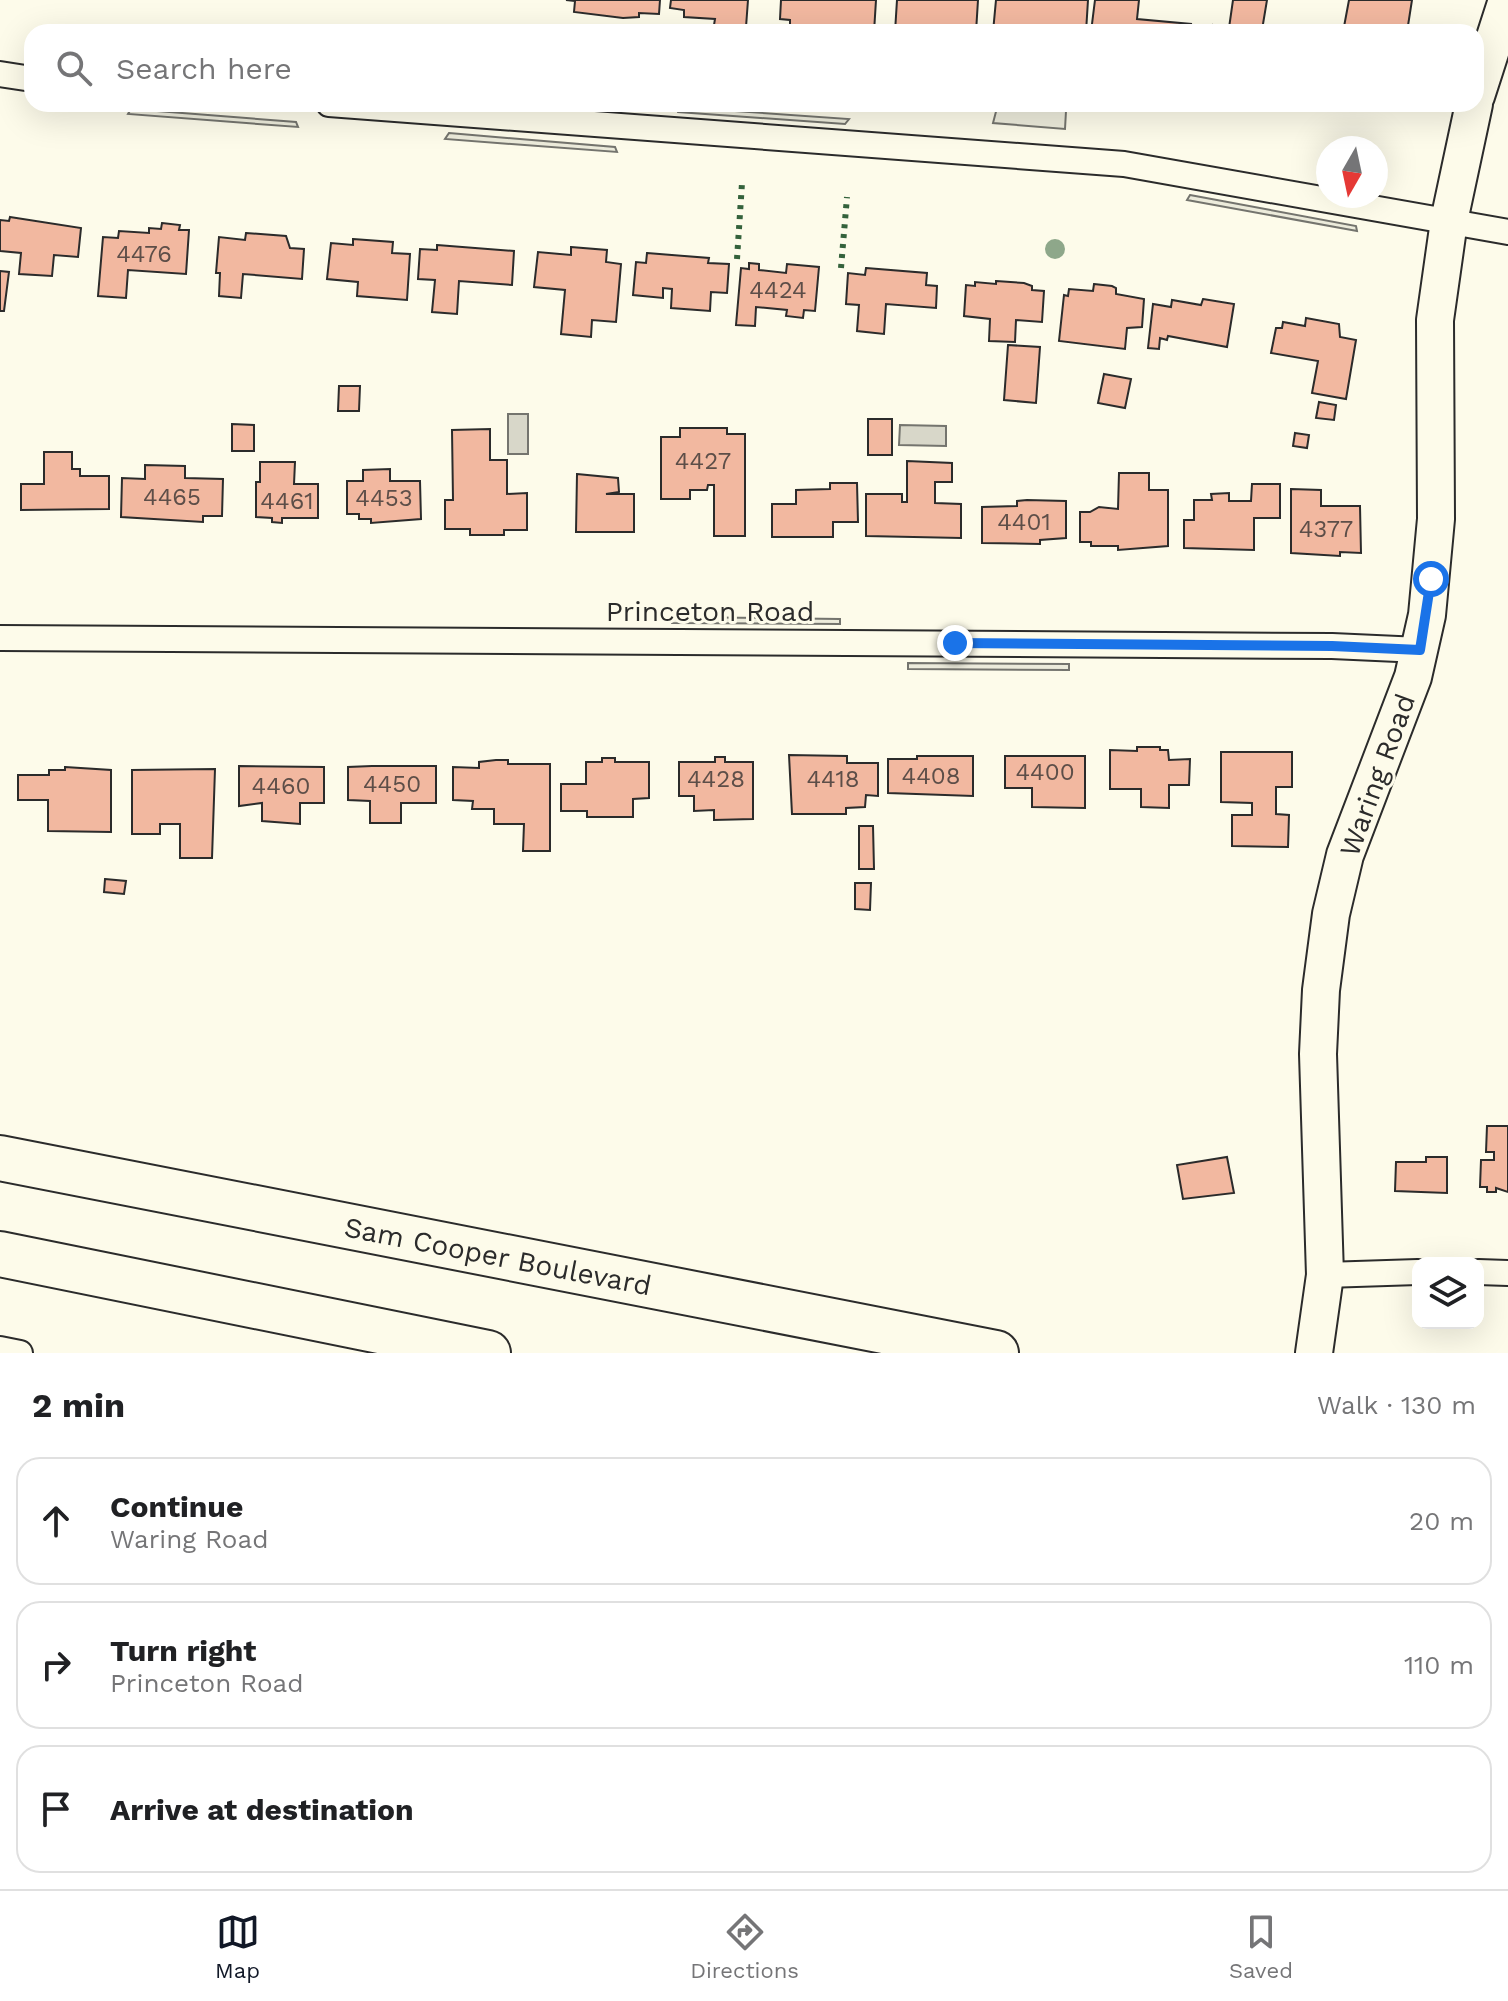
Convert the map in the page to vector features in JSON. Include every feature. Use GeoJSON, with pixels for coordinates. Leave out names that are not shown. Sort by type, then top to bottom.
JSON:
{"type":"FeatureCollection","features":[{"type":"Feature","properties":{"kind":"highway","name":"Sam Cooper Boulevard"},"geometry":{"type":"LineString","coordinates":[[0,1158],[996,1353]]}},
{"type":"Feature","properties":{"kind":"highway"},"geometry":{"type":"LineString","coordinates":[[0,1254],[488,1353]]}},
{"type":"Feature","properties":{"kind":"main road"},"geometry":{"type":"LineString","coordinates":[[1484,71],[1507,0]]}},
{"type":"Feature","properties":{"kind":"main road","name":"Waring Road"},"geometry":{"type":"LineString","coordinates":[[1314,1353],[1325,1275],[1318,1054],[1321,990],[1331,914],[1357,818],[1404,702],[1420,650],[1436,519],[1435,320],[1449,221],[1472,112]]}},
{"type":"Feature","properties":{"kind":"street"},"geometry":{"type":"LineString","coordinates":[[0,74],[24,78]]}},
{"type":"Feature","properties":{"kind":"street"},"geometry":{"type":"LineString","coordinates":[[435,112],[1124,164],[1508,232]]}},
{"type":"Feature","properties":{"kind":"street","name":"Princeton Road"},"geometry":{"type":"LineString","coordinates":[[0,638],[662,640],[1306,646],[1420,650]]}},
{"type":"Feature","properties":{"kind":"street"},"geometry":{"type":"LineString","coordinates":[[1325,1275],[1412,1272]]}},
{"type":"Feature","properties":{"kind":"street"},"geometry":{"type":"LineString","coordinates":[[1484,1272],[1508,1273]]}},
{"type":"Feature","properties":{"kind":"street"},"geometry":{"type":"LineString","coordinates":[[0,1349],[20,1353]]}},
{"type":"Feature","properties":{"kind":"shaded area"},"geometry":{"type":"Polygon","coordinates":[[[169,112],[296,122],[298,127],[128,114],[169,112]]]}},
{"type":"Feature","properties":{"kind":"shaded area"},"geometry":{"type":"Polygon","coordinates":[[[678,112],[748,112],[849,119],[845,124],[678,112]]]}},
{"type":"Feature","properties":{"kind":"shaded area"},"geometry":{"type":"Polygon","coordinates":[[[996,112],[1066,112],[1065,129],[993,123],[996,112]]]}},
{"type":"Feature","properties":{"kind":"shaded area"},"geometry":{"type":"Polygon","coordinates":[[[449,133],[615,147],[617,152],[445,139],[449,133]]]}},
{"type":"Feature","properties":{"kind":"shaded area"},"geometry":{"type":"Polygon","coordinates":[[[1190,195],[1356,226],[1357,231],[1187,200],[1190,195]]]}},
{"type":"Feature","properties":{"kind":"shaded area"},"geometry":{"type":"Polygon","coordinates":[[[508,414],[528,414],[528,454],[508,454],[508,414]]]}},
{"type":"Feature","properties":{"kind":"shaded area"},"geometry":{"type":"Polygon","coordinates":[[[900,425],[946,426],[946,446],[899,445],[900,425]]]}},
{"type":"Feature","properties":{"kind":"shaded area"},"geometry":{"type":"Polygon","coordinates":[[[672,617],[840,619],[840,624],[672,623],[672,617]]]}},
{"type":"Feature","properties":{"kind":"shaded area"},"geometry":{"type":"Polygon","coordinates":[[[908,663],[1069,664],[1069,670],[908,669],[908,663]]]}},
{"type":"Feature","properties":{"kind":"building"},"geometry":{"type":"Polygon","coordinates":[[[566,0],[660,0],[659,14],[639,13],[639,17],[623,18],[574,12],[575,1],[566,0]]]}},
{"type":"Feature","properties":{"kind":"building"},"geometry":{"type":"Polygon","coordinates":[[[671,0],[748,0],[746,24],[714,24],[715,19],[684,17],[684,10],[670,8],[671,0]]]}},
{"type":"Feature","properties":{"kind":"building"},"geometry":{"type":"Polygon","coordinates":[[[781,0],[876,0],[874,24],[790,24],[790,20],[780,19],[781,0]]]}},
{"type":"Feature","properties":{"kind":"building"},"geometry":{"type":"Polygon","coordinates":[[[897,0],[978,0],[976,24],[896,24],[897,0]]]}},
{"type":"Feature","properties":{"kind":"building"},"geometry":{"type":"Polygon","coordinates":[[[996,0],[1088,0],[1086,24],[994,24],[996,0]]]}},
{"type":"Feature","properties":{"kind":"building"},"geometry":{"type":"Polygon","coordinates":[[[1095,0],[1139,0],[1137,19],[1191,24],[1092,24],[1095,0]]]}},
{"type":"Feature","properties":{"kind":"building"},"geometry":{"type":"Polygon","coordinates":[[[1233,0],[1267,0],[1263,24],[1230,24],[1233,0]]]}},
{"type":"Feature","properties":{"kind":"building"},"geometry":{"type":"Polygon","coordinates":[[[1349,0],[1412,0],[1408,24],[1344,24],[1349,0]]]}},
{"type":"Feature","properties":{"kind":"building"},"geometry":{"type":"Polygon","coordinates":[[[10,217],[81,228],[78,257],[54,255],[52,276],[19,274],[21,253],[0,251],[0,220],[9,221],[10,217]]]}},
{"type":"Feature","properties":{"kind":"building"},"geometry":{"type":"Polygon","coordinates":[[[162,223],[180,225],[179,230],[189,230],[186,274],[128,270],[126,298],[98,296],[103,237],[118,238],[119,231],[149,233],[149,228],[161,229],[162,223]]]}},
{"type":"Feature","properties":{"kind":"building"},"geometry":{"type":"Polygon","coordinates":[[[246,233],[286,236],[290,248],[304,249],[302,279],[243,274],[241,298],[219,296],[220,273],[216,273],[219,237],[245,240],[246,233]]]}},
{"type":"Feature","properties":{"kind":"building"},"geometry":{"type":"Polygon","coordinates":[[[353,239],[393,242],[392,253],[410,254],[407,300],[357,296],[358,282],[327,279],[331,243],[353,245],[353,239]]]}},
{"type":"Feature","properties":{"kind":"building"},"geometry":{"type":"Polygon","coordinates":[[[437,245],[514,251],[512,285],[459,281],[457,314],[432,312],[435,280],[418,279],[420,249],[437,250],[437,245]]]}},
{"type":"Feature","properties":{"kind":"building"},"geometry":{"type":"Polygon","coordinates":[[[571,247],[607,250],[606,262],[621,264],[616,322],[592,320],[591,337],[561,334],[565,290],[534,287],[538,252],[571,255],[571,247]]]}},
{"type":"Feature","properties":{"kind":"building"},"geometry":{"type":"Polygon","coordinates":[[[647,253],[709,258],[708,263],[729,264],[727,293],[711,292],[710,311],[671,308],[672,289],[663,288],[663,298],[633,295],[636,262],[646,263],[647,253]]]}},
{"type":"Feature","properties":{"kind":"building"},"geometry":{"type":"Polygon","coordinates":[[[749,263],[759,264],[759,270],[786,273],[787,264],[819,267],[815,311],[804,310],[803,318],[786,316],[787,310],[756,307],[755,326],[736,325],[741,268],[749,269],[749,263]]]}},
{"type":"Feature","properties":{"kind":"building"},"geometry":{"type":"Polygon","coordinates":[[[866,268],[927,273],[926,285],[937,286],[936,308],[886,304],[884,334],[857,331],[859,305],[846,304],[848,273],[865,275],[866,268]]]}},
{"type":"Feature","properties":{"kind":"building"},"geometry":{"type":"Polygon","coordinates":[[[0,271],[9,272],[4,311],[0,311],[0,271]]]}},
{"type":"Feature","properties":{"kind":"building"},"geometry":{"type":"Polygon","coordinates":[[[996,281],[1024,283],[1032,286],[1032,290],[1044,291],[1042,322],[1016,320],[1015,342],[989,341],[990,319],[964,316],[966,285],[975,286],[975,282],[996,284],[996,281]]]}},
{"type":"Feature","properties":{"kind":"building"},"geometry":{"type":"Polygon","coordinates":[[[1094,284],[1112,286],[1116,288],[1116,294],[1144,299],[1142,327],[1127,328],[1125,349],[1059,341],[1064,295],[1068,296],[1069,289],[1093,291],[1094,284]]]}},
{"type":"Feature","properties":{"kind":"building"},"geometry":{"type":"Polygon","coordinates":[[[1203,299],[1234,304],[1227,347],[1168,336],[1167,340],[1160,338],[1159,349],[1148,348],[1153,304],[1171,307],[1172,300],[1201,305],[1203,299]]]}},
{"type":"Feature","properties":{"kind":"building"},"geometry":{"type":"Polygon","coordinates":[[[1306,318],[1339,324],[1340,337],[1356,340],[1346,399],[1312,393],[1318,361],[1271,353],[1276,328],[1282,328],[1283,322],[1305,326],[1306,318]]]}},
{"type":"Feature","properties":{"kind":"building"},"geometry":{"type":"Polygon","coordinates":[[[1008,345],[1040,347],[1036,403],[1004,400],[1008,345]]]}},
{"type":"Feature","properties":{"kind":"building"},"geometry":{"type":"Polygon","coordinates":[[[1104,374],[1131,379],[1125,408],[1098,403],[1104,374]]]}},
{"type":"Feature","properties":{"kind":"building"},"geometry":{"type":"Polygon","coordinates":[[[339,386],[360,386],[359,411],[338,411],[339,386]]]}},
{"type":"Feature","properties":{"kind":"building"},"geometry":{"type":"Polygon","coordinates":[[[1319,402],[1336,405],[1334,420],[1316,418],[1319,402]]]}},
{"type":"Feature","properties":{"kind":"building"},"geometry":{"type":"Polygon","coordinates":[[[868,419],[892,419],[892,455],[868,455],[868,419]]]}},
{"type":"Feature","properties":{"kind":"building"},"geometry":{"type":"Polygon","coordinates":[[[232,424],[254,425],[254,451],[232,451],[232,424]]]}},
{"type":"Feature","properties":{"kind":"building"},"geometry":{"type":"Polygon","coordinates":[[[680,428],[727,428],[727,434],[745,434],[745,536],[714,536],[714,485],[708,485],[707,490],[690,490],[690,499],[661,499],[661,437],[680,437],[680,428]]]}},
{"type":"Feature","properties":{"kind":"building"},"geometry":{"type":"Polygon","coordinates":[[[490,429],[490,460],[507,460],[507,494],[527,493],[527,530],[504,530],[504,535],[470,535],[470,529],[445,529],[445,500],[453,500],[452,430],[490,429]]]}},
{"type":"Feature","properties":{"kind":"building"},"geometry":{"type":"Polygon","coordinates":[[[1295,433],[1309,435],[1307,448],[1293,446],[1295,433]]]}},
{"type":"Feature","properties":{"kind":"building"},"geometry":{"type":"Polygon","coordinates":[[[44,452],[72,452],[72,469],[80,469],[80,476],[109,476],[109,509],[21,510],[21,484],[44,484],[44,452]]]}},
{"type":"Feature","properties":{"kind":"building"},"geometry":{"type":"Polygon","coordinates":[[[907,461],[952,463],[952,482],[935,482],[935,503],[961,504],[961,538],[866,536],[866,494],[902,494],[902,502],[907,502],[907,461]]]}},
{"type":"Feature","properties":{"kind":"building"},"geometry":{"type":"Polygon","coordinates":[[[260,462],[295,462],[294,484],[318,484],[318,518],[282,518],[282,523],[272,522],[272,518],[256,517],[256,482],[260,482],[260,462]]]}},
{"type":"Feature","properties":{"kind":"building"},"geometry":{"type":"Polygon","coordinates":[[[145,465],[185,466],[185,478],[223,479],[222,516],[203,516],[203,522],[121,517],[122,478],[145,479],[145,465]]]}},
{"type":"Feature","properties":{"kind":"building"},"geometry":{"type":"Polygon","coordinates":[[[390,469],[390,481],[420,481],[421,519],[371,523],[371,519],[359,519],[359,514],[347,514],[347,481],[363,481],[363,470],[390,469]]]}},
{"type":"Feature","properties":{"kind":"building"},"geometry":{"type":"Polygon","coordinates":[[[1119,473],[1149,473],[1149,490],[1168,490],[1168,546],[1118,550],[1118,546],[1091,546],[1091,542],[1080,542],[1080,512],[1090,512],[1099,507],[1118,509],[1119,473]]]}},
{"type":"Feature","properties":{"kind":"building"},"geometry":{"type":"Polygon","coordinates":[[[577,474],[618,478],[619,492],[606,494],[634,494],[634,532],[576,532],[577,474]]]}},
{"type":"Feature","properties":{"kind":"building"},"geometry":{"type":"Polygon","coordinates":[[[830,483],[857,483],[858,522],[833,522],[833,537],[772,537],[772,504],[796,504],[796,490],[830,489],[830,483]]]}},
{"type":"Feature","properties":{"kind":"building"},"geometry":{"type":"Polygon","coordinates":[[[1252,484],[1280,484],[1280,518],[1254,518],[1254,550],[1184,548],[1184,520],[1194,520],[1194,500],[1212,500],[1211,494],[1229,493],[1229,501],[1251,501],[1252,484]]]}},
{"type":"Feature","properties":{"kind":"building"},"geometry":{"type":"Polygon","coordinates":[[[1291,489],[1321,490],[1321,506],[1360,506],[1361,553],[1340,552],[1340,556],[1291,553],[1291,489]]]}},
{"type":"Feature","properties":{"kind":"building"},"geometry":{"type":"Polygon","coordinates":[[[1017,501],[1066,501],[1066,538],[1040,540],[1040,544],[982,543],[982,507],[1017,506],[1017,501]]]}},
{"type":"Feature","properties":{"kind":"building"},"geometry":{"type":"Polygon","coordinates":[[[1137,747],[1168,750],[1169,760],[1190,759],[1189,785],[1169,785],[1169,808],[1141,807],[1141,789],[1110,789],[1110,750],[1137,751],[1137,747]]]}},
{"type":"Feature","properties":{"kind":"building"},"geometry":{"type":"Polygon","coordinates":[[[1221,752],[1292,752],[1292,787],[1276,787],[1276,814],[1289,815],[1288,847],[1232,846],[1232,815],[1252,815],[1252,803],[1221,802],[1221,752]]]}},
{"type":"Feature","properties":{"kind":"building"},"geometry":{"type":"Polygon","coordinates":[[[789,755],[847,756],[847,763],[878,763],[878,796],[866,795],[865,807],[846,808],[846,814],[792,814],[789,755]]]}},
{"type":"Feature","properties":{"kind":"building"},"geometry":{"type":"Polygon","coordinates":[[[917,756],[973,756],[973,796],[888,793],[888,759],[917,759],[917,756]]]}},
{"type":"Feature","properties":{"kind":"building"},"geometry":{"type":"Polygon","coordinates":[[[1005,756],[1085,756],[1085,808],[1032,807],[1032,788],[1005,788],[1005,756]]]}},
{"type":"Feature","properties":{"kind":"building"},"geometry":{"type":"Polygon","coordinates":[[[715,757],[725,757],[725,762],[753,762],[753,819],[714,820],[714,810],[694,811],[694,796],[679,796],[679,762],[715,762],[715,757]]]}},
{"type":"Feature","properties":{"kind":"building"},"geometry":{"type":"Polygon","coordinates":[[[602,758],[615,758],[615,762],[649,762],[649,798],[633,799],[633,817],[587,817],[587,811],[561,811],[561,784],[586,784],[586,762],[602,762],[602,758]]]}},
{"type":"Feature","properties":{"kind":"building"},"geometry":{"type":"Polygon","coordinates":[[[508,760],[508,764],[550,764],[550,851],[523,851],[524,824],[494,824],[494,809],[472,809],[473,801],[453,800],[453,767],[479,768],[479,762],[508,760]]]}},
{"type":"Feature","properties":{"kind":"building"},"geometry":{"type":"Polygon","coordinates":[[[239,766],[324,767],[324,803],[300,803],[300,824],[262,821],[262,803],[239,806],[239,766]]]}},
{"type":"Feature","properties":{"kind":"building"},"geometry":{"type":"Polygon","coordinates":[[[436,766],[436,803],[401,803],[401,823],[370,823],[370,801],[348,800],[348,767],[436,766]]]}},
{"type":"Feature","properties":{"kind":"building"},"geometry":{"type":"Polygon","coordinates":[[[65,767],[111,770],[111,832],[48,831],[48,800],[18,800],[18,775],[49,775],[49,770],[65,770],[65,767]]]}},
{"type":"Feature","properties":{"kind":"building"},"geometry":{"type":"Polygon","coordinates":[[[215,769],[212,858],[180,858],[180,824],[160,824],[160,834],[132,834],[132,770],[215,769]]]}},
{"type":"Feature","properties":{"kind":"building"},"geometry":{"type":"Polygon","coordinates":[[[859,826],[873,826],[874,869],[859,869],[859,826]]]}},
{"type":"Feature","properties":{"kind":"building"},"geometry":{"type":"Polygon","coordinates":[[[105,879],[126,881],[124,894],[104,892],[105,879]]]}},
{"type":"Feature","properties":{"kind":"building"},"geometry":{"type":"Polygon","coordinates":[[[855,883],[871,883],[870,910],[855,909],[855,883]]]}},
{"type":"Feature","properties":{"kind":"building"},"geometry":{"type":"Polygon","coordinates":[[[1487,1126],[1508,1126],[1508,1192],[1496,1188],[1496,1192],[1487,1192],[1487,1187],[1480,1187],[1481,1160],[1494,1160],[1494,1152],[1486,1152],[1487,1126]]]}},
{"type":"Feature","properties":{"kind":"building"},"geometry":{"type":"Polygon","coordinates":[[[1227,1157],[1234,1193],[1183,1199],[1177,1165],[1227,1157]]]}},
{"type":"Feature","properties":{"kind":"building"},"geometry":{"type":"Polygon","coordinates":[[[1426,1157],[1447,1157],[1447,1193],[1395,1191],[1396,1162],[1426,1162],[1426,1157]]]}},
{"type":"Feature","properties":{"kind":"hedge"},"geometry":{"type":"LineString","coordinates":[[737,259],[742,183]]}},
{"type":"Feature","properties":{"kind":"hedge"},"geometry":{"type":"LineString","coordinates":[[841,268],[847,197]]}},
{"type":"Feature","properties":{"kind":"route"},"geometry":{"type":"LineString","coordinates":[[955,643],[1332,646],[1420,650],[1431,579]]}}]}
